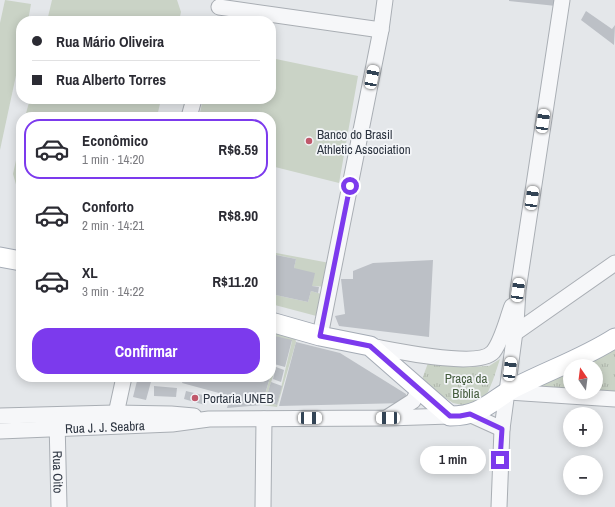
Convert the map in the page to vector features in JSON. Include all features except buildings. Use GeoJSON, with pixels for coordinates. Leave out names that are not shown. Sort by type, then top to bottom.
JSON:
{"type":"FeatureCollection","features":[{"type":"Feature","properties":{"kind":"main road"},"geometry":{"type":"LineString","coordinates":[[0,257],[16,260]]}},
{"type":"Feature","properties":{"kind":"main road"},"geometry":{"type":"LineString","coordinates":[[276,323],[320,336],[370,346],[450,416],[470,414],[485,407],[512,389],[581,357],[615,338]]}},
{"type":"Feature","properties":{"kind":"street"},"geometry":{"type":"LineString","coordinates":[[320,336],[381,30],[385,0]]}},
{"type":"Feature","properties":{"kind":"street"},"geometry":{"type":"LineString","coordinates":[[499,507],[502,429],[512,389],[518,290],[562,0]]}},
{"type":"Feature","properties":{"kind":"street"},"geometry":{"type":"LineString","coordinates":[[219,9],[273,16]]}},
{"type":"Feature","properties":{"kind":"street"},"geometry":{"type":"LineString","coordinates":[[276,16],[381,30]]}},
{"type":"Feature","properties":{"kind":"street"},"geometry":{"type":"LineString","coordinates":[[515,333],[615,262]]}},
{"type":"Feature","properties":{"kind":"street"},"geometry":{"type":"LineString","coordinates":[[370,346],[422,355],[474,359],[484,357],[493,352],[499,341],[518,290]]}},
{"type":"Feature","properties":{"kind":"street"},"geometry":{"type":"LineString","coordinates":[[113,428],[115,412],[123,382]]}},
{"type":"Feature","properties":{"kind":"street"},"geometry":{"type":"LineString","coordinates":[[388,418],[413,401],[420,389]]}},
{"type":"Feature","properties":{"kind":"street"},"geometry":{"type":"LineString","coordinates":[[512,389],[615,399]]}},
{"type":"Feature","properties":{"kind":"street","name":"Rua J. J. Seabra"},"geometry":{"type":"LineString","coordinates":[[0,416],[115,412],[184,414],[209,419]]}},
{"type":"Feature","properties":{"kind":"street","name":"Rua Oito"},"geometry":{"type":"LineString","coordinates":[[57,413],[59,507]]}},
{"type":"Feature","properties":{"kind":"street"},"geometry":{"type":"LineString","coordinates":[[470,414],[502,429]]}},
{"type":"Feature","properties":{"kind":"street","name":"Rua J. J. Seabra"},"geometry":{"type":"LineString","coordinates":[[0,432],[113,428],[185,423],[209,419],[388,418],[450,416]]}},
{"type":"Feature","properties":{"kind":"street"},"geometry":{"type":"LineString","coordinates":[[263,507],[264,418]]}},
{"type":"Feature","properties":{"kind":"green space"},"geometry":{"type":"Polygon","coordinates":[[[5,0],[31,4],[29,16],[16,16],[16,75],[0,150],[0,23],[5,0]]]}},
{"type":"Feature","properties":{"kind":"green space"},"geometry":{"type":"Polygon","coordinates":[[[52,0],[177,0],[181,12],[180,16],[48,16],[52,0]]]}},
{"type":"Feature","properties":{"kind":"green space","name":"Banco do Brasil Athletic Association"},"geometry":{"type":"Polygon","coordinates":[[[276,59],[358,76],[339,183],[276,167],[276,112],[200,112],[202,104],[276,104],[276,59]]]}},
{"type":"Feature","properties":{"kind":"green space"},"geometry":{"type":"Polygon","coordinates":[[[29,104],[160,104],[158,112],[26,112],[29,104]]]}},
{"type":"Feature","properties":{"kind":"green space"},"geometry":{"type":"Polygon","coordinates":[[[16,160],[16,184],[13,174],[16,160]]]}},
{"type":"Feature","properties":{"kind":"green space"},"geometry":{"type":"Polygon","coordinates":[[[276,253],[335,264],[330,287],[312,286],[294,268],[296,259],[277,255],[276,259],[276,253]]]}},
{"type":"Feature","properties":{"kind":"green space"},"geometry":{"type":"Polygon","coordinates":[[[311,291],[328,296],[324,318],[276,305],[276,295],[308,302],[311,291]]]}},
{"type":"Feature","properties":{"kind":"green space"},"geometry":{"type":"Polygon","coordinates":[[[276,329],[294,334],[296,342],[277,407],[262,405],[269,382],[271,382],[265,401],[277,405],[292,341],[276,336],[276,329]]]}},
{"type":"Feature","properties":{"kind":"green space"},"geometry":{"type":"Polygon","coordinates":[[[615,343],[615,392],[603,392],[603,359],[581,359],[615,343]]]}},
{"type":"Feature","properties":{"kind":"green space","name":"Praça da Bíblia"},"geometry":{"type":"Polygon","coordinates":[[[500,359],[493,380],[483,400],[467,406],[453,403],[421,382],[428,363],[467,367],[489,366],[500,359]]]}},
{"type":"Feature","properties":{"kind":"green space"},"geometry":{"type":"Polygon","coordinates":[[[563,368],[563,391],[547,390],[535,381],[563,368]]]}},
{"type":"Feature","properties":{"kind":"place","name":"Banco do Brasil Athletic Association"},"geometry":{"type":"Point","coordinates":[309,141]}},
{"type":"Feature","properties":{"kind":"place","name":"Portaria UNEB"},"geometry":{"type":"Point","coordinates":[195,398]}},
{"type":"Feature","properties":{"kind":"route"},"geometry":{"type":"LineString","coordinates":[[350,186],[320,336],[370,346],[450,416],[470,414],[502,429],[500,460]]}}]}
